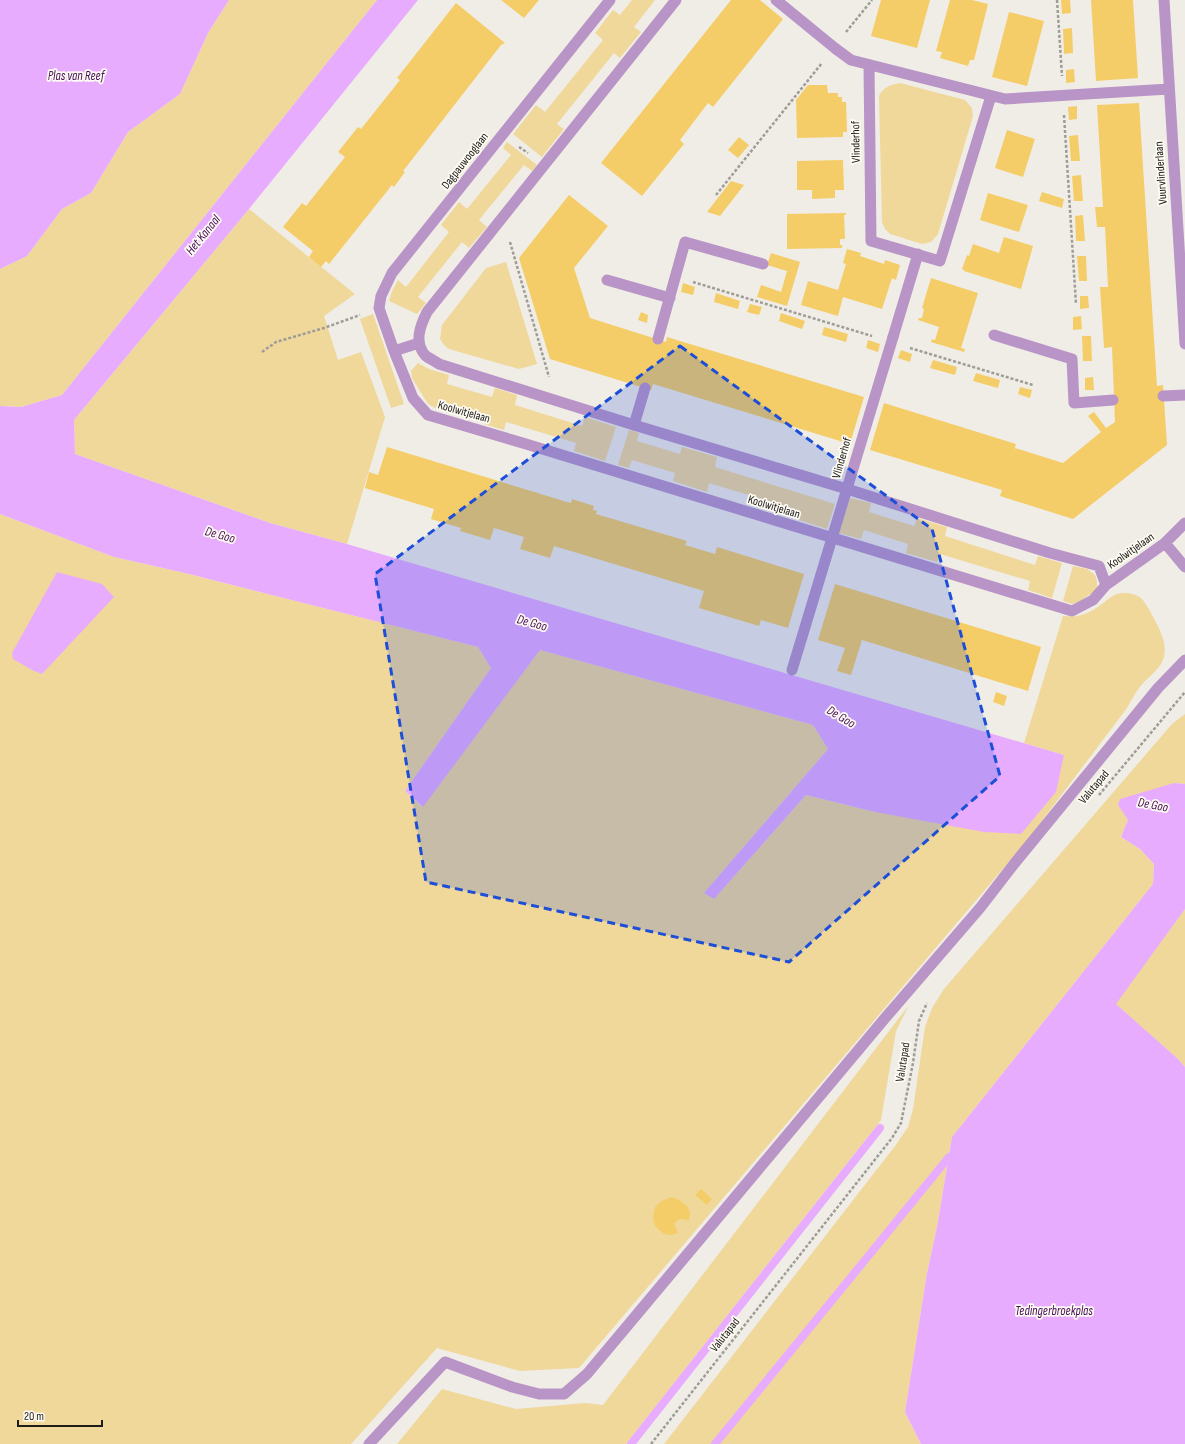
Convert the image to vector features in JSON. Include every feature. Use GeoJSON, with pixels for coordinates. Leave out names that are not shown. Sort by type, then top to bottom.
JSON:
{"type":"FeatureCollection","features":[{"type":"Feature","properties":{"kind":"street","name":"Dagpauwooglaan"},"geometry":{"type":"LineString","coordinates":[[380,308],[381,296],[392,273],[610,0]]}},
{"type":"Feature","properties":{"kind":"street"},"geometry":{"type":"LineString","coordinates":[[380,308],[394,351],[419,342],[420,326],[427,312],[676,0]]}},
{"type":"Feature","properties":{"kind":"street"},"geometry":{"type":"LineString","coordinates":[[776,0],[851,60],[991,96],[1005,99],[1169,90]]}},
{"type":"Feature","properties":{"kind":"street","name":"Vuurvlinderlaan"},"geometry":{"type":"LineString","coordinates":[[1164,0],[1185,344]]}},
{"type":"Feature","properties":{"kind":"street","name":"Vlinderhof"},"geometry":{"type":"LineString","coordinates":[[869,65],[870,241],[940,261],[991,96]]}},
{"type":"Feature","properties":{"kind":"street"},"geometry":{"type":"LineString","coordinates":[[658,339],[685,242],[763,264]]}},
{"type":"Feature","properties":{"kind":"street","name":"Vlinderhof"},"geometry":{"type":"LineString","coordinates":[[792,670],[918,254]]}},
{"type":"Feature","properties":{"kind":"street"},"geometry":{"type":"LineString","coordinates":[[606,280],[670,298]]}},
{"type":"Feature","properties":{"kind":"street"},"geometry":{"type":"LineString","coordinates":[[994,334],[1072,359],[1074,403],[1113,400]]}},
{"type":"Feature","properties":{"kind":"street","name":"Koolwitjelaan"},"geometry":{"type":"LineString","coordinates":[[419,342],[425,355],[439,364],[1050,553],[1099,566],[1106,585]]}},
{"type":"Feature","properties":{"kind":"street","name":"Koolwitjelaan"},"geometry":{"type":"LineString","coordinates":[[394,351],[412,398],[428,415],[1072,611],[1093,600],[1106,585],[1165,543],[1185,567]]}},
{"type":"Feature","properties":{"kind":"street"},"geometry":{"type":"LineString","coordinates":[[634,425],[645,388]]}},
{"type":"Feature","properties":{"kind":"street"},"geometry":{"type":"LineString","coordinates":[[1164,396],[1185,395]]}},
{"type":"Feature","properties":{"kind":"street"},"geometry":{"type":"LineString","coordinates":[[1165,543],[1185,523]]}},
{"type":"Feature","properties":{"kind":"street"},"geometry":{"type":"LineString","coordinates":[[369,1444],[445,1362],[512,1387],[539,1394],[564,1394],[587,1374],[876,1029],[980,908],[1158,688],[1185,660]]}},
{"type":"Feature","properties":{"kind":"path"},"geometry":{"type":"LineString","coordinates":[[716,195],[872,0]]}},
{"type":"Feature","properties":{"kind":"path"},"geometry":{"type":"LineString","coordinates":[[1057,0],[1076,304]]}},
{"type":"Feature","properties":{"kind":"path"},"geometry":{"type":"LineString","coordinates":[[503,134],[543,166]]}},
{"type":"Feature","properties":{"kind":"path"},"geometry":{"type":"LineString","coordinates":[[502,217],[556,401]]}},
{"type":"Feature","properties":{"kind":"path"},"geometry":{"type":"LineString","coordinates":[[676,277],[892,339],[1034,385]]}},
{"type":"Feature","properties":{"kind":"path"},"geometry":{"type":"LineString","coordinates":[[262,352],[276,342],[324,328],[380,308]]}},
{"type":"Feature","properties":{"kind":"path","name":"Valutapad"},"geometry":{"type":"LineString","coordinates":[[1095,800],[1185,692]]}},
{"type":"Feature","properties":{"kind":"path","name":"Valutapad"},"geometry":{"type":"LineString","coordinates":[[651,1444],[892,1138],[901,1123],[913,1063],[919,1021],[927,1002]]}},
{"type":"Feature","properties":{"kind":"highlighted area"},"geometry":{"type":"Polygon","coordinates":[[[680,346],[932,529],[1000,776],[789,962],[426,882],[375,574],[680,346]]]}},
{"type":"Feature","properties":{"kind":"shaded area"},"geometry":{"type":"Polygon","coordinates":[[[229,0],[377,0],[62,395],[21,407],[0,406],[0,269],[27,256],[62,209],[91,193],[128,132],[180,94],[208,33],[229,0]]]}},
{"type":"Feature","properties":{"kind":"shaded area"},"geometry":{"type":"Polygon","coordinates":[[[632,0],[655,0],[634,27],[641,32],[620,58],[614,53],[557,124],[564,129],[542,157],[513,134],[536,105],[545,112],[603,40],[595,33],[613,10],[620,15],[632,0]]]}},
{"type":"Feature","properties":{"kind":"shaded area"},"geometry":{"type":"Polygon","coordinates":[[[900,83],[965,100],[972,108],[973,116],[938,234],[931,242],[922,244],[890,234],[885,229],[882,222],[879,96],[887,87],[900,83]]]}},
{"type":"Feature","properties":{"kind":"shaded area"},"geometry":{"type":"Polygon","coordinates":[[[507,142],[537,165],[532,171],[524,165],[479,220],[487,227],[469,248],[462,242],[418,297],[426,303],[417,314],[389,301],[398,280],[406,287],[449,232],[441,225],[459,202],[467,209],[511,155],[503,148],[507,142]]]}},
{"type":"Feature","properties":{"kind":"shaded area"},"geometry":{"type":"Polygon","coordinates":[[[249,209],[355,294],[324,316],[338,360],[361,352],[385,417],[347,544],[270,523],[75,454],[74,420],[249,209]]]}},
{"type":"Feature","properties":{"kind":"shaded area"},"geometry":{"type":"Polygon","coordinates":[[[506,262],[537,364],[519,369],[449,349],[440,339],[442,325],[486,268],[506,262]]]}},
{"type":"Feature","properties":{"kind":"shaded area"},"geometry":{"type":"Polygon","coordinates":[[[373,314],[404,404],[391,408],[360,319],[373,314]]]}},
{"type":"Feature","properties":{"kind":"shaded area"},"geometry":{"type":"Polygon","coordinates":[[[418,363],[429,369],[449,375],[447,384],[492,397],[495,388],[517,395],[515,405],[582,426],[585,417],[616,427],[605,461],[574,451],[576,443],[506,422],[504,430],[484,424],[487,415],[440,401],[437,409],[428,404],[412,378],[411,371],[418,363]]]}},
{"type":"Feature","properties":{"kind":"shaded area"},"geometry":{"type":"Polygon","coordinates":[[[629,430],[639,433],[637,441],[680,454],[682,447],[717,457],[715,467],[835,504],[827,529],[793,518],[795,509],[709,483],[707,492],[673,481],[675,473],[632,460],[629,468],[618,465],[629,430]]]}},
{"type":"Feature","properties":{"kind":"shaded area"},"geometry":{"type":"Polygon","coordinates":[[[850,498],[871,503],[869,512],[914,526],[917,518],[947,527],[945,536],[1035,565],[1038,556],[1062,563],[1052,598],[1028,590],[1030,581],[940,554],[937,562],[906,553],[908,544],[864,530],[861,539],[839,533],[850,498]]]}},
{"type":"Feature","properties":{"kind":"shaded area"},"geometry":{"type":"Polygon","coordinates":[[[0,514],[114,557],[185,573],[478,647],[491,668],[405,791],[422,807],[540,650],[813,725],[828,749],[704,893],[714,899],[806,795],[875,812],[1064,755],[1024,743],[1063,616],[1079,616],[1088,613],[1117,594],[1126,593],[1135,595],[1144,601],[1151,613],[1163,638],[1165,651],[1161,664],[1138,689],[1127,708],[1029,838],[579,1368],[520,1371],[437,1348],[351,1444],[0,1444],[0,514]]]}},
{"type":"Feature","properties":{"kind":"shaded area"},"geometry":{"type":"Polygon","coordinates":[[[1073,566],[1087,569],[1095,575],[1097,587],[1094,592],[1072,604],[1063,601],[1073,566]]]}},
{"type":"Feature","properties":{"kind":"shaded area"},"geometry":{"type":"Polygon","coordinates":[[[1185,714],[1185,784],[1174,783],[1128,820],[1121,837],[1140,849],[1154,864],[1153,884],[952,1137],[937,1227],[927,1273],[905,1412],[921,1444],[664,1444],[895,1146],[908,1127],[913,1109],[925,1027],[932,1008],[944,989],[1172,724],[1185,714]]]}},
{"type":"Feature","properties":{"kind":"shaded area"},"geometry":{"type":"Polygon","coordinates":[[[1185,909],[1185,1067],[1178,1059],[1115,1004],[1185,909]]]}},
{"type":"Feature","properties":{"kind":"shaded area"},"geometry":{"type":"Polygon","coordinates":[[[909,1005],[896,1031],[881,1120],[626,1444],[397,1444],[442,1389],[516,1409],[585,1403],[603,1405],[909,1005]]]}},
{"type":"Feature","properties":{"kind":"water","name":"Plas van Reef"},"geometry":{"type":"Polygon","coordinates":[[[0,0],[229,0],[208,33],[180,94],[128,132],[91,193],[62,209],[27,256],[0,269],[0,0]]]}},
{"type":"Feature","properties":{"kind":"water"},"geometry":{"type":"Polygon","coordinates":[[[377,0],[418,0],[249,209],[74,420],[75,454],[270,523],[347,544],[1064,755],[1056,792],[1021,834],[984,832],[875,812],[806,795],[714,899],[704,893],[828,749],[813,725],[540,650],[423,807],[405,791],[491,668],[478,647],[185,573],[114,557],[0,514],[0,406],[21,407],[62,395],[377,0]]]}},
{"type":"Feature","properties":{"kind":"water"},"geometry":{"type":"Polygon","coordinates":[[[57,572],[102,584],[114,597],[42,674],[13,659],[12,653],[57,572]]]}},
{"type":"Feature","properties":{"kind":"water","name":"Tedingerbroekplas"},"geometry":{"type":"Polygon","coordinates":[[[1174,783],[1185,784],[1185,909],[1116,1004],[1185,1067],[1185,1444],[921,1444],[905,1412],[927,1273],[937,1227],[952,1137],[1153,884],[1154,864],[1140,849],[1121,837],[1128,820],[1118,805],[1120,799],[1174,783]]]}},
{"type":"Feature","properties":{"kind":"building"},"geometry":{"type":"Polygon","coordinates":[[[501,0],[539,0],[524,18],[501,0]]]}},
{"type":"Feature","properties":{"kind":"building"},"geometry":{"type":"Polygon","coordinates":[[[731,0],[760,0],[783,19],[713,107],[708,103],[680,140],[684,144],[642,196],[601,163],[731,0]]]}},
{"type":"Feature","properties":{"kind":"building"},"geometry":{"type":"Polygon","coordinates":[[[881,0],[930,0],[917,48],[871,36],[881,0]]]}},
{"type":"Feature","properties":{"kind":"building"},"geometry":{"type":"Polygon","coordinates":[[[950,0],[972,0],[988,4],[974,60],[970,60],[968,66],[940,58],[942,52],[936,51],[950,0]]]}},
{"type":"Feature","properties":{"kind":"building"},"geometry":{"type":"Polygon","coordinates":[[[1061,0],[1070,0],[1071,13],[1062,14],[1061,0]]]}},
{"type":"Feature","properties":{"kind":"building"},"geometry":{"type":"Polygon","coordinates":[[[1091,0],[1133,0],[1138,78],[1096,81],[1091,0]]]}},
{"type":"Feature","properties":{"kind":"building"},"geometry":{"type":"Polygon","coordinates":[[[456,3],[505,43],[501,45],[403,171],[405,172],[394,187],[392,185],[329,264],[326,261],[321,267],[309,257],[313,251],[283,227],[302,203],[306,206],[345,157],[338,152],[358,127],[361,129],[400,80],[397,78],[456,3]]]}},
{"type":"Feature","properties":{"kind":"building"},"geometry":{"type":"Polygon","coordinates":[[[1009,12],[1044,21],[1027,86],[992,77],[1009,12]]]}},
{"type":"Feature","properties":{"kind":"building"},"geometry":{"type":"Polygon","coordinates":[[[1072,28],[1073,53],[1064,54],[1063,29],[1072,28]]]}},
{"type":"Feature","properties":{"kind":"building"},"geometry":{"type":"Polygon","coordinates":[[[1074,69],[1075,82],[1066,83],[1066,70],[1074,69]]]}},
{"type":"Feature","properties":{"kind":"building"},"geometry":{"type":"Polygon","coordinates":[[[808,85],[827,85],[828,93],[838,93],[838,97],[842,97],[842,102],[846,102],[847,132],[843,132],[843,137],[797,138],[796,100],[808,85]]]}},
{"type":"Feature","properties":{"kind":"building"},"geometry":{"type":"Polygon","coordinates":[[[1139,103],[1157,386],[1163,385],[1167,445],[1073,519],[1000,496],[1002,490],[870,450],[884,403],[1016,444],[1011,461],[1015,448],[1063,463],[1101,432],[1088,416],[1094,412],[1106,428],[1115,422],[1112,347],[1104,348],[1100,287],[1108,287],[1105,227],[1097,227],[1095,207],[1103,207],[1097,105],[1139,103]]]}},
{"type":"Feature","properties":{"kind":"building"},"geometry":{"type":"Polygon","coordinates":[[[1077,106],[1077,119],[1069,120],[1068,107],[1077,106]]]}},
{"type":"Feature","properties":{"kind":"building"},"geometry":{"type":"Polygon","coordinates":[[[1007,130],[1035,139],[1023,177],[995,168],[1007,130]]]}},
{"type":"Feature","properties":{"kind":"building"},"geometry":{"type":"Polygon","coordinates":[[[1078,135],[1080,161],[1071,161],[1069,136],[1078,135]]]}},
{"type":"Feature","properties":{"kind":"building"},"geometry":{"type":"Polygon","coordinates":[[[739,137],[749,145],[738,158],[728,150],[739,137]]]}},
{"type":"Feature","properties":{"kind":"building"},"geometry":{"type":"Polygon","coordinates":[[[843,160],[844,190],[835,190],[835,198],[812,199],[812,190],[797,190],[797,161],[843,160]]]}},
{"type":"Feature","properties":{"kind":"building"},"geometry":{"type":"Polygon","coordinates":[[[1081,175],[1083,201],[1074,201],[1072,176],[1081,175]]]}},
{"type":"Feature","properties":{"kind":"building"},"geometry":{"type":"Polygon","coordinates":[[[731,181],[744,185],[720,216],[707,212],[731,181]]]}},
{"type":"Feature","properties":{"kind":"building"},"geometry":{"type":"Polygon","coordinates":[[[1042,192],[1064,199],[1062,208],[1039,201],[1042,192]]]}},
{"type":"Feature","properties":{"kind":"building"},"geometry":{"type":"Polygon","coordinates":[[[988,193],[1028,205],[1019,232],[980,220],[988,193]]]}},
{"type":"Feature","properties":{"kind":"building"},"geometry":{"type":"Polygon","coordinates":[[[569,195],[608,226],[574,268],[590,318],[666,342],[667,337],[864,397],[850,444],[653,384],[651,390],[550,359],[519,258],[569,195]]]}},
{"type":"Feature","properties":{"kind":"building"},"geometry":{"type":"Polygon","coordinates":[[[846,213],[846,215],[844,215],[845,239],[840,239],[840,245],[842,245],[842,248],[787,249],[787,214],[846,213]]]}},
{"type":"Feature","properties":{"kind":"building"},"geometry":{"type":"Polygon","coordinates":[[[1083,215],[1085,241],[1076,241],[1075,216],[1083,215]]]}},
{"type":"Feature","properties":{"kind":"building"},"geometry":{"type":"Polygon","coordinates":[[[1004,237],[1033,246],[1021,289],[964,271],[962,269],[973,244],[999,253],[1004,237]]]}},
{"type":"Feature","properties":{"kind":"building"},"geometry":{"type":"Polygon","coordinates":[[[847,249],[861,253],[860,256],[884,264],[885,260],[900,265],[896,280],[892,278],[882,309],[843,297],[838,316],[801,305],[808,281],[838,290],[846,264],[843,263],[847,249]]]}},
{"type":"Feature","properties":{"kind":"building"},"geometry":{"type":"Polygon","coordinates":[[[771,253],[800,262],[787,306],[757,297],[761,285],[781,292],[787,271],[767,265],[771,253]]]}},
{"type":"Feature","properties":{"kind":"building"},"geometry":{"type":"Polygon","coordinates":[[[1077,256],[1086,256],[1087,281],[1079,281],[1077,256]]]}},
{"type":"Feature","properties":{"kind":"building"},"geometry":{"type":"Polygon","coordinates":[[[931,278],[978,293],[961,348],[965,349],[964,352],[931,342],[932,339],[935,340],[939,327],[918,320],[919,318],[922,318],[924,309],[922,308],[931,278]]]}},
{"type":"Feature","properties":{"kind":"building"},"geometry":{"type":"Polygon","coordinates":[[[683,283],[695,287],[693,295],[681,292],[683,283]]]}},
{"type":"Feature","properties":{"kind":"building"},"geometry":{"type":"Polygon","coordinates":[[[716,293],[740,301],[738,309],[714,302],[716,293]]]}},
{"type":"Feature","properties":{"kind":"building"},"geometry":{"type":"Polygon","coordinates":[[[1080,296],[1088,296],[1089,308],[1080,309],[1080,296]]]}},
{"type":"Feature","properties":{"kind":"building"},"geometry":{"type":"Polygon","coordinates":[[[750,304],[762,307],[759,315],[747,312],[750,304]]]}},
{"type":"Feature","properties":{"kind":"building"},"geometry":{"type":"Polygon","coordinates":[[[641,312],[648,315],[647,323],[638,320],[641,312]]]}},
{"type":"Feature","properties":{"kind":"building"},"geometry":{"type":"Polygon","coordinates":[[[781,313],[805,321],[802,329],[779,321],[781,313]]]}},
{"type":"Feature","properties":{"kind":"building"},"geometry":{"type":"Polygon","coordinates":[[[1081,316],[1082,329],[1073,330],[1073,317],[1081,316]]]}},
{"type":"Feature","properties":{"kind":"building"},"geometry":{"type":"Polygon","coordinates":[[[824,327],[848,334],[846,342],[822,335],[824,327]]]}},
{"type":"Feature","properties":{"kind":"building"},"geometry":{"type":"Polygon","coordinates":[[[1082,336],[1091,336],[1092,361],[1083,361],[1082,336]]]}},
{"type":"Feature","properties":{"kind":"building"},"geometry":{"type":"Polygon","coordinates":[[[868,340],[880,344],[878,352],[866,348],[868,340]]]}},
{"type":"Feature","properties":{"kind":"building"},"geometry":{"type":"Polygon","coordinates":[[[901,350],[912,354],[910,362],[898,358],[901,350]]]}},
{"type":"Feature","properties":{"kind":"building"},"geometry":{"type":"Polygon","coordinates":[[[933,360],[957,367],[955,375],[930,368],[933,360]]]}},
{"type":"Feature","properties":{"kind":"building"},"geometry":{"type":"Polygon","coordinates":[[[976,373],[1000,380],[998,388],[973,381],[976,373]]]}},
{"type":"Feature","properties":{"kind":"building"},"geometry":{"type":"Polygon","coordinates":[[[1093,377],[1094,390],[1085,390],[1085,378],[1093,377]]]}},
{"type":"Feature","properties":{"kind":"building"},"geometry":{"type":"Polygon","coordinates":[[[1020,387],[1032,390],[1030,398],[1018,394],[1020,387]]]}},
{"type":"Feature","properties":{"kind":"building"},"geometry":{"type":"Polygon","coordinates":[[[387,447],[567,502],[571,503],[572,499],[594,506],[593,510],[597,511],[596,514],[687,541],[685,545],[715,554],[717,547],[804,574],[788,628],[761,620],[759,626],[699,608],[704,591],[554,546],[550,558],[520,549],[524,537],[494,528],[490,540],[460,531],[461,528],[431,519],[434,509],[365,488],[369,472],[378,475],[387,447]]]}},
{"type":"Feature","properties":{"kind":"building"},"geometry":{"type":"Polygon","coordinates":[[[835,584],[1041,647],[1028,691],[862,640],[851,675],[837,671],[845,648],[818,640],[835,584]]]}},
{"type":"Feature","properties":{"kind":"building"},"geometry":{"type":"Polygon","coordinates":[[[996,692],[1007,696],[1004,706],[993,702],[996,692]]]}},
{"type":"Feature","properties":{"kind":"building"},"geometry":{"type":"Polygon","coordinates":[[[701,1189],[712,1199],[707,1205],[695,1195],[701,1189]]]}},
{"type":"Feature","properties":{"kind":"building"},"geometry":{"type":"Polygon","coordinates":[[[671,1197],[678,1199],[687,1206],[690,1213],[689,1220],[679,1219],[674,1224],[678,1233],[672,1235],[664,1234],[655,1226],[653,1219],[655,1207],[660,1202],[671,1197]]]}},
{"type":"Feature","properties":{"kind":"waterway"},"geometry":{"type":"LineString","coordinates":[[631,1444],[880,1128]]}},
{"type":"Feature","properties":{"kind":"waterway"},"geometry":{"type":"LineString","coordinates":[[715,1444],[949,1157]]}},
{"type":"Feature","properties":{"kind":"water label","name":"Het Kanaal"},"geometry":{"type":"Point","coordinates":[203,235]}},
{"type":"Feature","properties":{"kind":"water label","name":"De Goo"},"geometry":{"type":"Point","coordinates":[220,535]}},
{"type":"Feature","properties":{"kind":"water label","name":"De Goo"},"geometry":{"type":"Point","coordinates":[532,623]}},
{"type":"Feature","properties":{"kind":"water label","name":"De Goo"},"geometry":{"type":"Point","coordinates":[841,717]}},
{"type":"Feature","properties":{"kind":"water label","name":"De Goo"},"geometry":{"type":"Point","coordinates":[1153,805]}}]}
